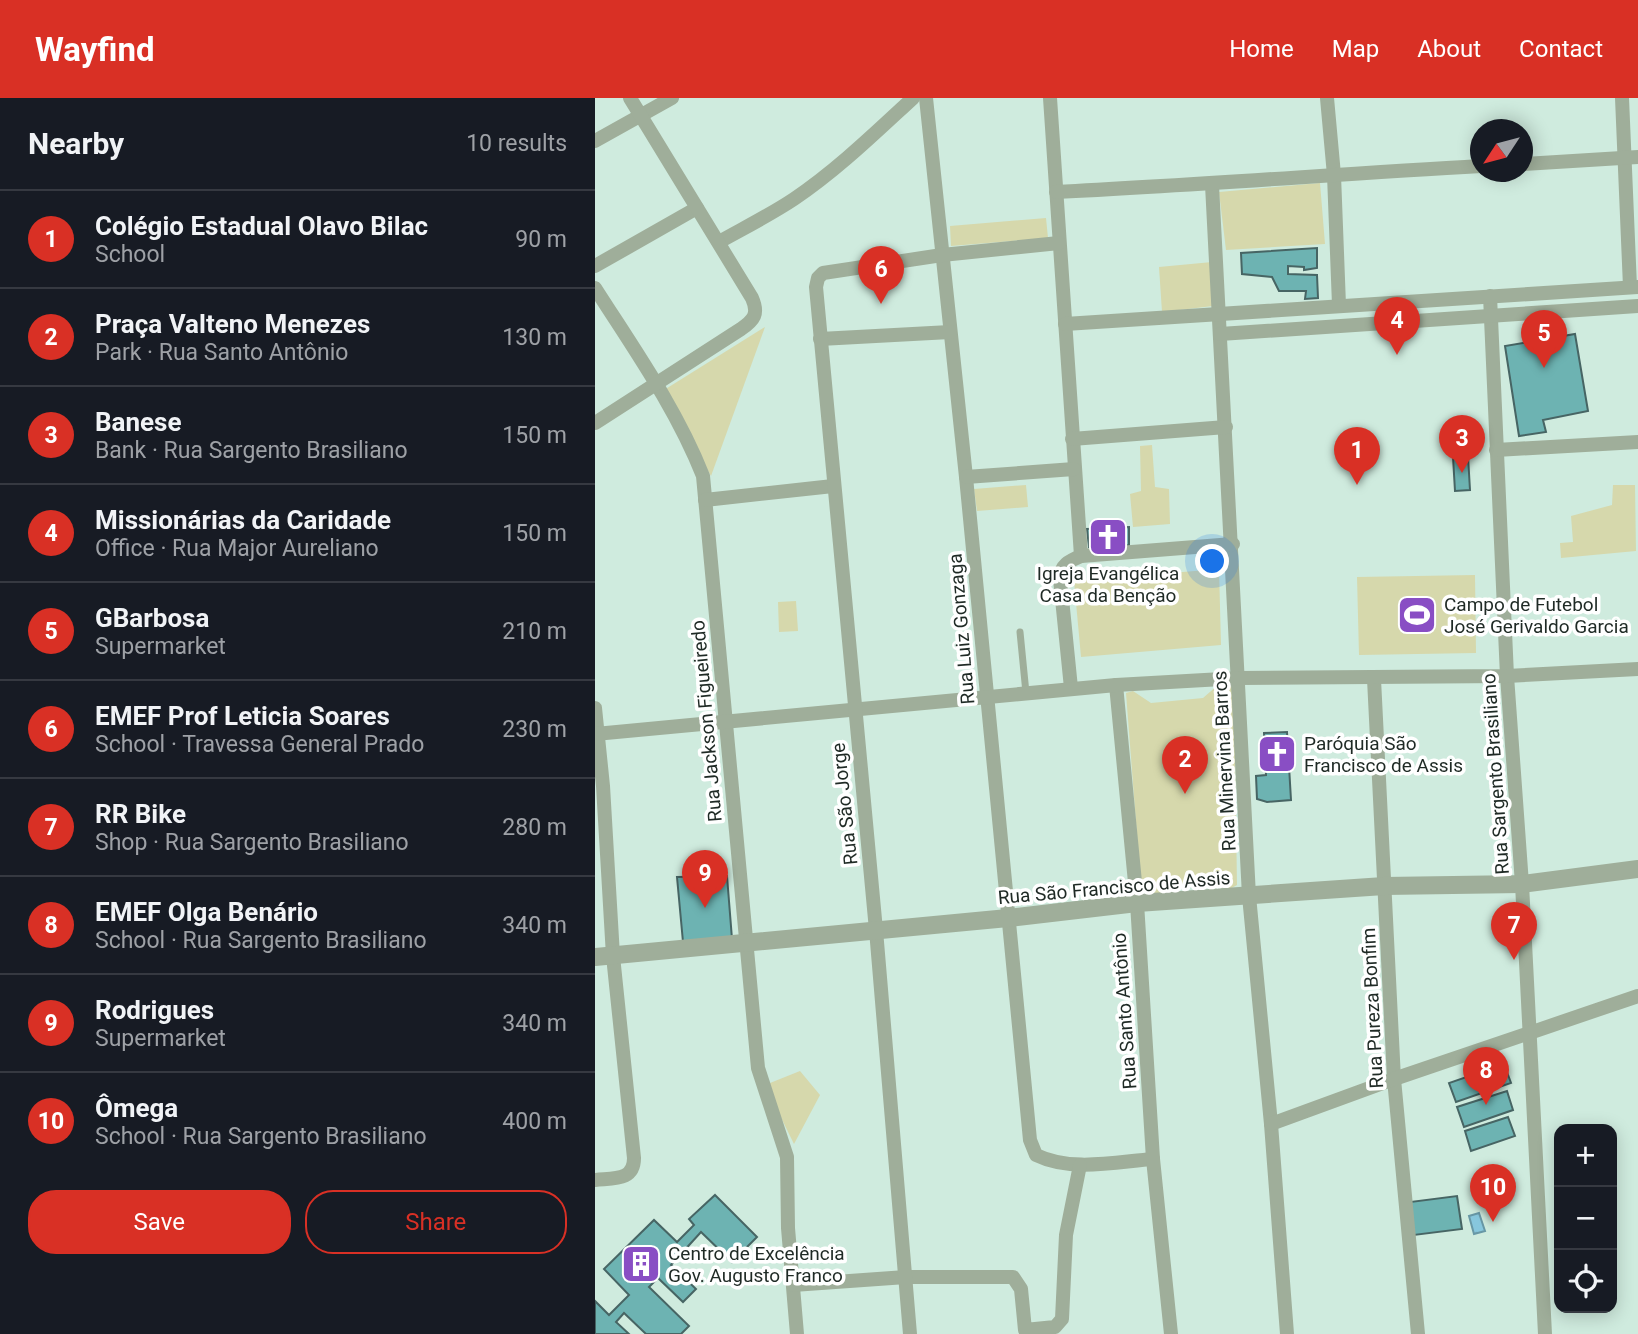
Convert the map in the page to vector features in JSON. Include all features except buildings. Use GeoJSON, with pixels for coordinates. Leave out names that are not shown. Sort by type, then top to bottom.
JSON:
{"type":"FeatureCollection","features":[{"type":"Feature","properties":{"kind":"street"},"geometry":{"type":"LineString","coordinates":[[595,423],[741,329],[755,318],[756,309],[719,242],[630,98]]}},
{"type":"Feature","properties":{"kind":"street"},"geometry":{"type":"LineString","coordinates":[[595,141],[672,98]]}},
{"type":"Feature","properties":{"kind":"street"},"geometry":{"type":"LineString","coordinates":[[719,242],[811,187],[867,141],[913,98]]}},
{"type":"Feature","properties":{"kind":"street","name":"Rua Luiz Gonzaga"},"geometry":{"type":"LineString","coordinates":[[926,98],[966,477],[1030,1140],[1036,1155],[1054,1162],[1080,1165]]}},
{"type":"Feature","properties":{"kind":"street"},"geometry":{"type":"LineString","coordinates":[[1051,98],[1081,556]]}},
{"type":"Feature","properties":{"kind":"street"},"geometry":{"type":"LineString","coordinates":[[1327,98],[1334,175],[1339,305]]}},
{"type":"Feature","properties":{"kind":"street"},"geometry":{"type":"LineString","coordinates":[[1065,324],[1634,287],[1631,158],[1622,98]]}},
{"type":"Feature","properties":{"kind":"street"},"geometry":{"type":"LineString","coordinates":[[1533,163],[1631,158]]}},
{"type":"Feature","properties":{"kind":"street"},"geometry":{"type":"LineString","coordinates":[[1056,192],[1212,185],[1470,167]]}},
{"type":"Feature","properties":{"kind":"street","name":"Rua Minervina Barros"},"geometry":{"type":"LineString","coordinates":[[1212,185],[1240,678],[1249,896],[1271,1124],[1287,1334]]}},
{"type":"Feature","properties":{"kind":"street"},"geometry":{"type":"LineString","coordinates":[[595,266],[697,208]]}},
{"type":"Feature","properties":{"kind":"street"},"geometry":{"type":"LineString","coordinates":[[942,255],[1059,243]]}},
{"type":"Feature","properties":{"kind":"street","name":"Rua São Jorge"},"geometry":{"type":"LineString","coordinates":[[910,1334],[876,930],[816,286],[823,274],[942,255]]}},
{"type":"Feature","properties":{"kind":"street","name":"Rua Jackson Figueiredo"},"geometry":{"type":"LineString","coordinates":[[595,288],[656,384],[689,442],[703,476],[758,1068],[787,1157],[793,1331]]}},
{"type":"Feature","properties":{"kind":"street","name":"Rua Sargento Brasiliano"},"geometry":{"type":"LineString","coordinates":[[1490,296],[1507,676],[1522,884],[1545,1334]]}},
{"type":"Feature","properties":{"kind":"street"},"geometry":{"type":"LineString","coordinates":[[1220,334],[1638,306]]}},
{"type":"Feature","properties":{"kind":"street"},"geometry":{"type":"LineString","coordinates":[[820,339],[950,332]]}},
{"type":"Feature","properties":{"kind":"street"},"geometry":{"type":"LineString","coordinates":[[1072,439],[1226,427]]}},
{"type":"Feature","properties":{"kind":"street"},"geometry":{"type":"LineString","coordinates":[[1496,450],[1638,442]]}},
{"type":"Feature","properties":{"kind":"street"},"geometry":{"type":"LineString","coordinates":[[966,477],[1074,469]]}},
{"type":"Feature","properties":{"kind":"street"},"geometry":{"type":"LineString","coordinates":[[705,500],[833,486]]}},
{"type":"Feature","properties":{"kind":"street"},"geometry":{"type":"LineString","coordinates":[[1071,688],[1060,573],[1068,561],[1081,556],[1233,544]]}},
{"type":"Feature","properties":{"kind":"street"},"geometry":{"type":"LineString","coordinates":[[596,734],[1116,685],[1240,678],[1507,676],[1638,669]]}},
{"type":"Feature","properties":{"kind":"street","name":"Rua Pureza Bonfim"},"geometry":{"type":"LineString","coordinates":[[1374,679],[1394,1079],[1418,1334]]}},
{"type":"Feature","properties":{"kind":"street","name":"Rua Santo Antônio"},"geometry":{"type":"LineString","coordinates":[[1116,685],[1137,902],[1153,1159],[1171,1334]]}},
{"type":"Feature","properties":{"kind":"street"},"geometry":{"type":"LineString","coordinates":[[595,708],[604,956],[634,1158],[630,1173],[595,1180]]}},
{"type":"Feature","properties":{"kind":"street","name":"Rua São Francisco de Assis"},"geometry":{"type":"LineString","coordinates":[[604,956],[1008,918],[1137,902],[1384,886],[1522,884],[1638,869]]}},
{"type":"Feature","properties":{"kind":"street"},"geometry":{"type":"LineString","coordinates":[[1271,1124],[1638,996]]}},
{"type":"Feature","properties":{"kind":"street"},"geometry":{"type":"LineString","coordinates":[[793,1285],[905,1277],[1013,1277],[1021,1289],[1025,1329],[1048,1329],[1060,1323],[1066,1235],[1080,1165],[1153,1159]]}},
{"type":"Feature","properties":{"kind":"lane"},"geometry":{"type":"LineString","coordinates":[[1020,632],[1026,693]]}},
{"type":"Feature","properties":{"kind":"green space"},"geometry":{"type":"Polygon","coordinates":[[[1320,183],[1325,244],[1226,250],[1219,192],[1320,183]]]}},
{"type":"Feature","properties":{"kind":"green space"},"geometry":{"type":"Polygon","coordinates":[[[1046,218],[1048,238],[951,246],[950,226],[1046,218]]]}},
{"type":"Feature","properties":{"kind":"green space"},"geometry":{"type":"Polygon","coordinates":[[[1212,262],[1213,306],[1162,312],[1159,267],[1212,262]]]}},
{"type":"Feature","properties":{"kind":"green space"},"geometry":{"type":"Polygon","coordinates":[[[765,327],[711,476],[664,390],[765,327]]]}},
{"type":"Feature","properties":{"kind":"green space"},"geometry":{"type":"Polygon","coordinates":[[[1152,445],[1155,487],[1169,489],[1170,524],[1133,527],[1130,494],[1141,491],[1140,446],[1152,445]]]}},
{"type":"Feature","properties":{"kind":"green space"},"geometry":{"type":"Polygon","coordinates":[[[1026,485],[1028,507],[977,511],[974,489],[1026,485]]]}},
{"type":"Feature","properties":{"kind":"green space"},"geometry":{"type":"Polygon","coordinates":[[[1613,485],[1635,485],[1636,551],[1561,558],[1560,543],[1573,542],[1571,516],[1612,505],[1613,485]]]}},
{"type":"Feature","properties":{"kind":"green space"},"geometry":{"type":"Polygon","coordinates":[[[1219,569],[1221,645],[1081,657],[1074,581],[1219,569]]]}},
{"type":"Feature","properties":{"kind":"green space","name":"Campo de Futebol José Gerivaldo Garcia"},"geometry":{"type":"Polygon","coordinates":[[[1475,575],[1476,653],[1359,655],[1357,577],[1475,575]]]}},
{"type":"Feature","properties":{"kind":"green space"},"geometry":{"type":"Polygon","coordinates":[[[796,601],[798,631],[779,632],[778,602],[796,601]]]}},
{"type":"Feature","properties":{"kind":"green space"},"geometry":{"type":"Polygon","coordinates":[[[1229,684],[1234,689],[1237,885],[1230,889],[1208,885],[1182,886],[1171,894],[1148,895],[1141,887],[1126,693],[1133,691],[1151,703],[1203,698],[1218,685],[1229,684]]]}},
{"type":"Feature","properties":{"kind":"green space"},"geometry":{"type":"Polygon","coordinates":[[[800,1071],[820,1095],[794,1144],[765,1085],[800,1071]]]}},
{"type":"Feature","properties":{"kind":"water"},"geometry":{"type":"Polygon","coordinates":[[[1479,1213],[1485,1231],[1474,1234],[1469,1216],[1479,1213]]]}},
{"type":"Feature","properties":{"kind":"place","name":"EMEF Prof Leticia Soares"},"geometry":{"type":"Point","coordinates":[881,304]}},
{"type":"Feature","properties":{"kind":"place","name":"Missionárias da Caridade"},"geometry":{"type":"Point","coordinates":[1397,355]}},
{"type":"Feature","properties":{"kind":"place","name":"GBarbosa"},"geometry":{"type":"Point","coordinates":[1544,368]}},
{"type":"Feature","properties":{"kind":"place","name":"Banese"},"geometry":{"type":"Point","coordinates":[1462,473]}},
{"type":"Feature","properties":{"kind":"place","name":"Colégio Estadual Olavo Bilac"},"geometry":{"type":"Point","coordinates":[1357,485]}},
{"type":"Feature","properties":{"kind":"place","name":"Igreja Evangélica Casa da Benção"},"geometry":{"type":"Point","coordinates":[1108,537]}},
{"type":"Feature","properties":{"kind":"place","name":"Campo de Futebol José Gerivaldo Garcia"},"geometry":{"type":"Point","coordinates":[1417,615]}},
{"type":"Feature","properties":{"kind":"place","name":"Paróquia São Francisco de Assis"},"geometry":{"type":"Point","coordinates":[1277,754]}},
{"type":"Feature","properties":{"kind":"place","name":"Praça Valteno Menezes"},"geometry":{"type":"Point","coordinates":[1185,794]}},
{"type":"Feature","properties":{"kind":"place","name":"Rodrigues"},"geometry":{"type":"Point","coordinates":[705,908]}},
{"type":"Feature","properties":{"kind":"place","name":"RR Bike"},"geometry":{"type":"Point","coordinates":[1514,960]}},
{"type":"Feature","properties":{"kind":"place","name":"EMEF Olga Benário"},"geometry":{"type":"Point","coordinates":[1486,1105]}},
{"type":"Feature","properties":{"kind":"place","name":"Ômega"},"geometry":{"type":"Point","coordinates":[1493,1222]}},
{"type":"Feature","properties":{"kind":"place","name":"Centro de Excelência Gov. Augusto Franco"},"geometry":{"type":"Point","coordinates":[641,1264]}}]}
